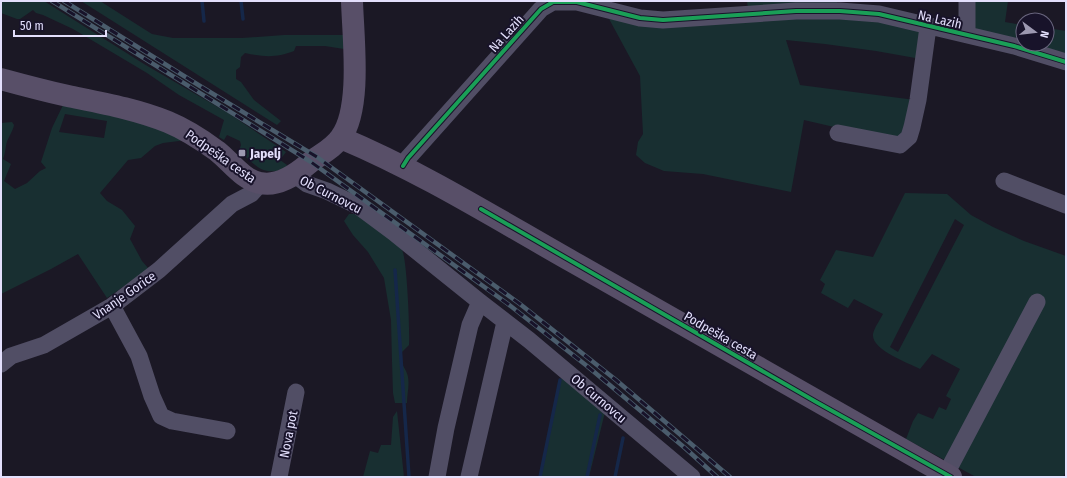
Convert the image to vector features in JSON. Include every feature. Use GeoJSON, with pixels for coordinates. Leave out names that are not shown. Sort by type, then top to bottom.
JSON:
{"type":"FeatureCollection","features":[{"type":"Feature","properties":{"kind":"main road"},"geometry":{"type":"LineString","coordinates":[[341,138],[350,120],[353,106],[355,76],[352,1]]}},
{"type":"Feature","properties":{"kind":"main road","name":"Podpeška cesta"},"geometry":{"type":"LineString","coordinates":[[1,79],[131,109],[168,122],[185,130],[217,151],[252,179],[275,183],[295,175],[341,138],[403,166],[481,209],[818,403],[949,476]]}},
{"type":"Feature","properties":{"kind":"street","name":"Na Lazih"},"geometry":{"type":"LineString","coordinates":[[967,1],[968,35]]}},
{"type":"Feature","properties":{"kind":"street","name":"Na Lazih"},"geometry":{"type":"LineString","coordinates":[[403,166],[408,158],[541,9],[553,2],[577,2],[640,18],[663,20],[796,11],[840,11],[880,14],[1014,46],[1066,62]]}},
{"type":"Feature","properties":{"kind":"street","name":"Na Lazih"},"geometry":{"type":"LineString","coordinates":[[838,133],[900,145],[909,137],[918,100],[928,26]]}},
{"type":"Feature","properties":{"kind":"street","name":"Ob Curnovcu"},"geometry":{"type":"LineString","coordinates":[[295,175],[307,184],[327,191],[358,206],[393,232],[535,345],[692,477]]}},
{"type":"Feature","properties":{"kind":"street","name":"Vnanje Gorice"},"geometry":{"type":"LineString","coordinates":[[1,364],[11,356],[44,345],[112,306],[159,270],[232,204],[237,188],[252,179]]}},
{"type":"Feature","properties":{"kind":"street"},"geometry":{"type":"LineString","coordinates":[[1004,181],[1066,205]]}},
{"type":"Feature","properties":{"kind":"street"},"geometry":{"type":"LineString","coordinates":[[437,477],[446,428],[470,325],[480,302]]}},
{"type":"Feature","properties":{"kind":"street","name":"Podpeška cesta"},"geometry":{"type":"LineString","coordinates":[[949,476],[1036,302]]}},
{"type":"Feature","properties":{"kind":"street"},"geometry":{"type":"LineString","coordinates":[[112,306],[139,356],[152,396],[161,416],[172,421],[227,430]]}},
{"type":"Feature","properties":{"kind":"street"},"geometry":{"type":"LineString","coordinates":[[469,477],[505,322]]}},
{"type":"Feature","properties":{"kind":"street","name":"Nova pot"},"geometry":{"type":"LineString","coordinates":[[279,477],[296,392]]}},
{"type":"Feature","properties":{"kind":"green space"},"geometry":{"type":"Polygon","coordinates":[[[1,1],[44,1],[144,64],[228,113],[286,152],[280,160],[287,165],[286,169],[271,171],[255,165],[239,151],[241,145],[240,141],[227,135],[224,140],[219,137],[224,120],[179,95],[147,73],[73,29],[36,13],[33,10],[20,19],[1,13],[1,1]]]}},
{"type":"Feature","properties":{"kind":"green space"},"geometry":{"type":"Polygon","coordinates":[[[81,1],[100,1],[152,34],[173,38],[242,38],[284,35],[343,35],[344,49],[325,46],[296,46],[294,51],[276,56],[245,53],[241,57],[240,67],[236,70],[236,79],[241,82],[254,100],[281,121],[277,125],[81,1]]]}},
{"type":"Feature","properties":{"kind":"green space"},"geometry":{"type":"Polygon","coordinates":[[[747,1],[837,1],[837,7],[748,9],[747,1]]]}},
{"type":"Feature","properties":{"kind":"green space"},"geometry":{"type":"Polygon","coordinates":[[[970,1],[1008,1],[1005,22],[1015,24],[1015,41],[970,27],[970,1]]]}},
{"type":"Feature","properties":{"kind":"green space"},"geometry":{"type":"Polygon","coordinates":[[[608,17],[698,21],[882,17],[923,33],[921,59],[876,51],[786,40],[800,85],[915,100],[900,139],[847,130],[804,120],[791,192],[703,174],[664,171],[645,163],[636,155],[638,142],[643,134],[640,76],[608,17]]]}},
{"type":"Feature","properties":{"kind":"green space"},"geometry":{"type":"Polygon","coordinates":[[[1055,29],[1066,31],[1066,57],[1050,52],[1055,52],[1055,29]]]}},
{"type":"Feature","properties":{"kind":"green space"},"geometry":{"type":"Polygon","coordinates":[[[63,105],[129,114],[187,140],[163,143],[155,146],[141,158],[128,160],[100,193],[107,201],[122,210],[135,226],[130,239],[142,261],[149,269],[107,298],[78,254],[1,294],[1,123],[12,122],[14,125],[3,159],[11,164],[4,181],[15,189],[27,183],[40,171],[46,168],[41,162],[52,128],[63,105]],[[65,114],[59,132],[104,138],[107,121],[65,114]]]}},
{"type":"Feature","properties":{"kind":"green space"},"geometry":{"type":"Polygon","coordinates":[[[905,193],[947,194],[971,215],[993,227],[1024,241],[1066,256],[1066,471],[1063,477],[976,477],[906,439],[918,413],[933,419],[939,407],[946,410],[951,399],[946,396],[960,369],[932,354],[920,369],[884,351],[874,340],[873,334],[883,314],[854,299],[848,308],[821,293],[825,284],[820,280],[836,250],[873,257],[905,193]],[[955,219],[890,347],[898,352],[964,225],[955,219]]]}},
{"type":"Feature","properties":{"kind":"green space"},"geometry":{"type":"Polygon","coordinates":[[[349,214],[356,214],[387,236],[398,245],[404,256],[409,311],[409,345],[400,354],[400,358],[408,379],[407,403],[395,403],[393,393],[391,320],[384,278],[368,252],[353,235],[344,221],[349,214]]]}},
{"type":"Feature","properties":{"kind":"green space"},"geometry":{"type":"Polygon","coordinates":[[[562,372],[606,408],[589,477],[541,477],[562,372]]]}},
{"type":"Feature","properties":{"kind":"green space"},"geometry":{"type":"Polygon","coordinates":[[[397,411],[404,477],[363,477],[370,451],[378,453],[381,445],[391,445],[393,417],[397,411]]]}},
{"type":"Feature","properties":{"kind":"waterway"},"geometry":{"type":"LineString","coordinates":[[202,1],[204,21]]}},
{"type":"Feature","properties":{"kind":"waterway"},"geometry":{"type":"LineString","coordinates":[[241,1],[243,19]]}},
{"type":"Feature","properties":{"kind":"waterway"},"geometry":{"type":"LineString","coordinates":[[395,270],[409,477]]}},
{"type":"Feature","properties":{"kind":"waterway"},"geometry":{"type":"LineString","coordinates":[[540,477],[560,380]]}},
{"type":"Feature","properties":{"kind":"waterway"},"geometry":{"type":"LineString","coordinates":[[587,477],[600,415]]}},
{"type":"Feature","properties":{"kind":"waterway"},"geometry":{"type":"LineString","coordinates":[[615,477],[623,438]]}},
{"type":"Feature","properties":{"kind":"railway"},"geometry":{"type":"LineString","coordinates":[[52,1],[311,162],[508,304],[587,366],[685,448],[717,477]]}},
{"type":"Feature","properties":{"kind":"railway"},"geometry":{"type":"LineString","coordinates":[[64,1],[317,157],[520,304],[616,380],[730,477]]}},
{"type":"Feature","properties":{"kind":"cycle path"},"geometry":{"type":"LineString","coordinates":[[403,166],[408,158],[541,9],[553,2],[577,2],[640,18],[663,20],[796,11],[840,11],[879,14],[1014,46],[1066,62]]}},
{"type":"Feature","properties":{"kind":"cycle path"},"geometry":{"type":"LineString","coordinates":[[481,209],[818,403],[951,477]]}},
{"type":"Feature","properties":{"kind":"place","name":"Japelj"},"geometry":{"type":"Point","coordinates":[242,153]}}]}
